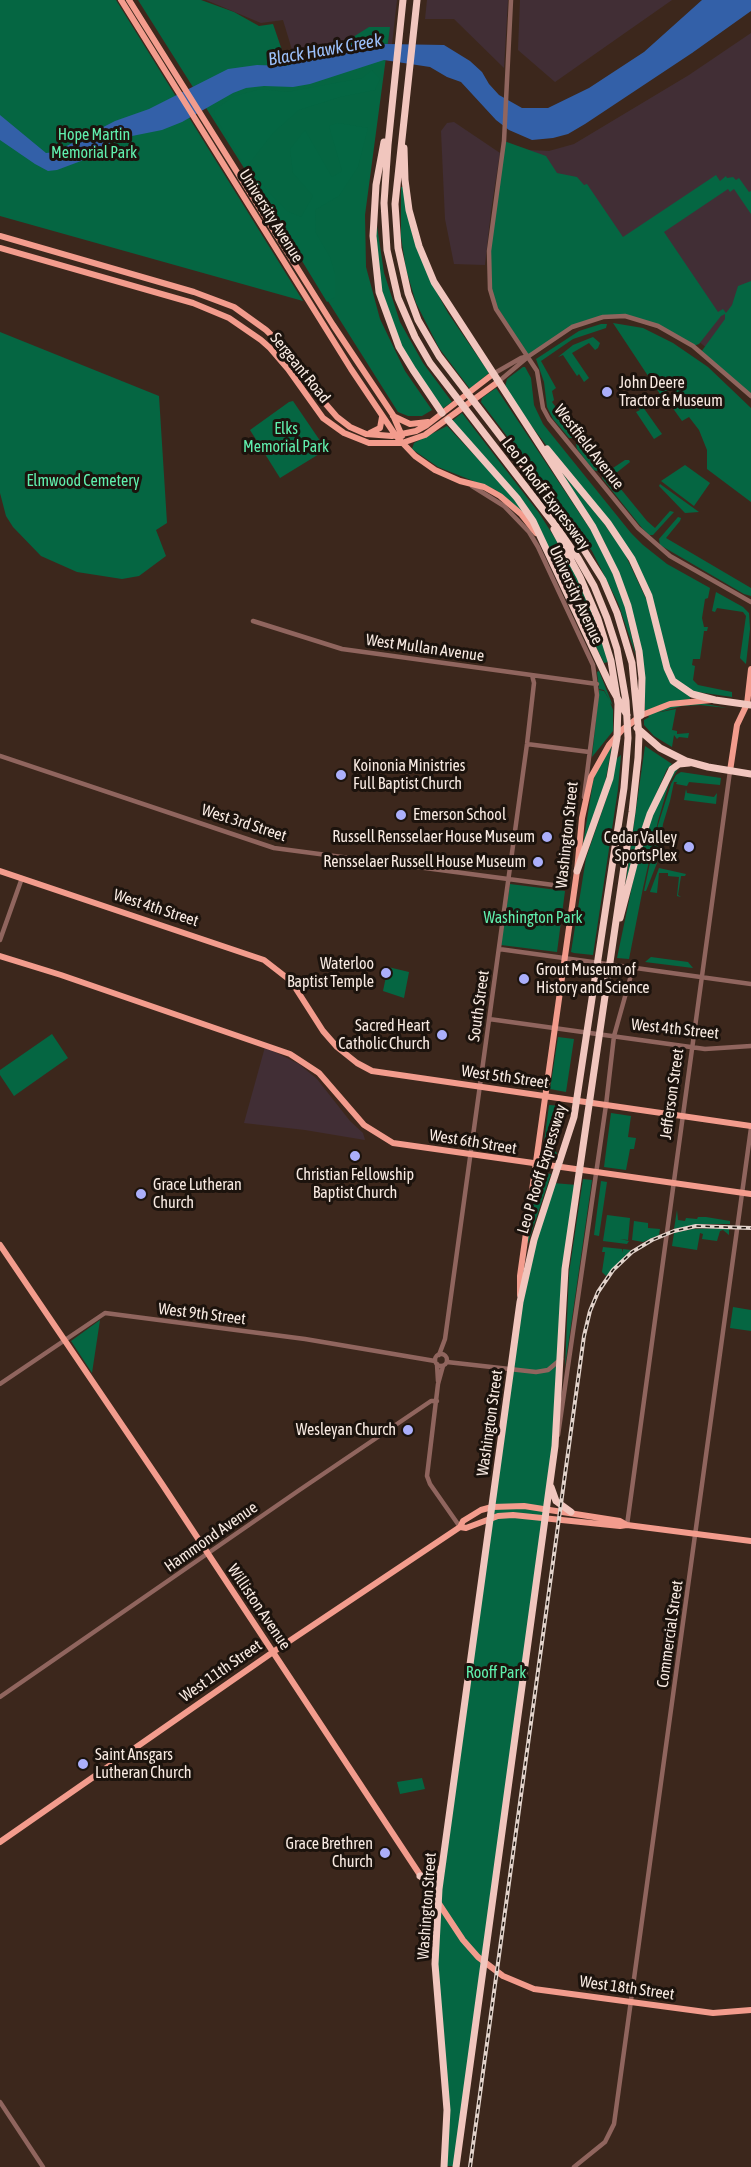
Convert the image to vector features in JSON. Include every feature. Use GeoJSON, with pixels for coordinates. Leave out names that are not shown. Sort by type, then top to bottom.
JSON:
{"type":"FeatureCollection","features":[{"type":"Feature","properties":{"kind":"highway"},"geometry":{"type":"LineString","coordinates":[[403,0],[393,98],[386,145],[376,185],[373,236],[380,292],[399,347],[445,416],[525,510],[541,535],[610,687],[641,733],[660,748],[695,763],[751,774]]}},
{"type":"Feature","properties":{"kind":"highway"},"geometry":{"type":"LineString","coordinates":[[417,0],[402,145],[406,195],[423,257],[441,293],[593,527],[616,573],[634,626],[638,678]]}},
{"type":"Feature","properties":{"kind":"highway","name":"Leo P Rooff Expressway"},"geometry":{"type":"LineString","coordinates":[[386,145],[384,220],[394,284],[415,337],[449,388],[578,558],[600,600],[613,634],[624,681],[628,721],[627,756],[574,1117],[531,1250],[520,1302]]}},
{"type":"Feature","properties":{"kind":"highway","name":"Leo P Rooff Expressway"},"geometry":{"type":"LineString","coordinates":[[402,145],[395,218],[398,248],[404,280],[424,332],[458,382],[567,523],[594,565],[617,613],[638,678],[638,758],[599,1048],[565,1269],[555,1446]]}},
{"type":"Feature","properties":{"kind":"highway"},"geometry":{"type":"LineString","coordinates":[[523,419],[626,549],[649,596],[666,668],[673,681],[687,692],[715,700],[749,704]]}},
{"type":"Feature","properties":{"kind":"highway"},"geometry":{"type":"LineString","coordinates":[[544,511],[590,598],[612,661],[617,690],[618,718],[615,759],[605,796],[577,871]]}},
{"type":"Feature","properties":{"kind":"highway"},"geometry":{"type":"LineString","coordinates":[[612,950],[642,835],[665,781],[675,766],[695,763]]}},
{"type":"Feature","properties":{"kind":"highway","name":"Washington Street"},"geometry":{"type":"LineString","coordinates":[[444,2167],[447,2110],[435,1964],[438,1902],[520,1302]]}},
{"type":"Feature","properties":{"kind":"highway"},"geometry":{"type":"LineString","coordinates":[[456,2167],[555,1446]]}},
{"type":"Feature","properties":{"kind":"highway"},"geometry":{"type":"LineString","coordinates":[[550,1484],[556,1501],[571,1512]]}},
{"type":"Feature","properties":{"kind":"highway"},"geometry":{"type":"LineString","coordinates":[[420,1876],[433,1877],[442,1866]]}},
{"type":"Feature","properties":{"kind":"main road","name":"University Avenue"},"geometry":{"type":"LineString","coordinates":[[121,0],[207,125],[393,416],[400,438]]}},
{"type":"Feature","properties":{"kind":"main road","name":"University Avenue"},"geometry":{"type":"LineString","coordinates":[[129,0],[201,129],[381,414],[400,438],[428,466],[460,481]]}},
{"type":"Feature","properties":{"kind":"main road","name":"Sergeant Road"},"geometry":{"type":"LineString","coordinates":[[0,236],[194,291],[234,307],[266,330],[289,351],[337,417],[350,427],[366,434],[400,438],[445,416],[498,382]]}},
{"type":"Feature","properties":{"kind":"main road","name":"Sergeant Road"},"geometry":{"type":"LineString","coordinates":[[0,248],[157,292],[219,313],[248,330],[265,344],[288,369],[315,408],[338,429],[369,443],[425,435],[493,374]]}},
{"type":"Feature","properties":{"kind":"main road"},"geometry":{"type":"LineString","coordinates":[[366,434],[380,428],[381,414]]}},
{"type":"Feature","properties":{"kind":"main road"},"geometry":{"type":"LineString","coordinates":[[393,416],[410,424],[431,422]]}},
{"type":"Feature","properties":{"kind":"main road"},"geometry":{"type":"LineString","coordinates":[[460,481],[484,487],[514,507],[534,529],[554,564]]}},
{"type":"Feature","properties":{"kind":"main road","name":"Jefferson Street"},"geometry":{"type":"LineString","coordinates":[[730,771],[738,719],[749,704],[751,669]]}},
{"type":"Feature","properties":{"kind":"main road"},"geometry":{"type":"LineString","coordinates":[[582,818],[587,791],[596,766],[609,745],[632,722],[651,711],[670,704],[715,700]]}},
{"type":"Feature","properties":{"kind":"main road","name":"Washington Street"},"geometry":{"type":"LineString","coordinates":[[520,1302],[520,1276],[556,1028],[582,818]]}},
{"type":"Feature","properties":{"kind":"main road","name":"West 4th Street"},"geometry":{"type":"LineString","coordinates":[[0,871],[253,955],[279,969],[295,986]]}},
{"type":"Feature","properties":{"kind":"main road","name":"West 6th Street"},"geometry":{"type":"LineString","coordinates":[[0,956],[290,1054],[313,1067],[357,1119],[385,1139],[395,1143],[751,1194]]}},
{"type":"Feature","properties":{"kind":"main road","name":"West 5th Street"},"geometry":{"type":"LineString","coordinates":[[295,986],[331,1041],[357,1063],[381,1073],[683,1115],[751,1127]]}},
{"type":"Feature","properties":{"kind":"main road","name":"Williston Avenue"},"geometry":{"type":"LineString","coordinates":[[0,1245],[467,1945],[483,1962],[503,1976]]}},
{"type":"Feature","properties":{"kind":"main road","name":"West 11th Street"},"geometry":{"type":"LineString","coordinates":[[0,1842],[482,1510],[492,1507],[516,1506],[547,1508],[620,1521],[627,1525]]}},
{"type":"Feature","properties":{"kind":"main road","name":"West 11th Street"},"geometry":{"type":"LineString","coordinates":[[460,1527],[466,1528],[498,1516],[513,1515],[627,1525],[751,1541]]}},
{"type":"Feature","properties":{"kind":"main road","name":"West 18th Street"},"geometry":{"type":"LineString","coordinates":[[503,1976],[534,1989],[713,2013],[751,2010]]}},
{"type":"Feature","properties":{"kind":"street","name":"Westfield Avenue"},"geometry":{"type":"LineString","coordinates":[[512,0],[504,141],[489,251],[490,289],[496,309],[537,371],[543,408],[549,419],[638,528],[670,556],[751,602]]}},
{"type":"Feature","properties":{"kind":"street"},"geometry":{"type":"LineString","coordinates":[[498,382],[529,356],[582,322],[603,316],[625,316],[657,326],[693,346],[751,396]]}},
{"type":"Feature","properties":{"kind":"street"},"geometry":{"type":"LineString","coordinates":[[493,374],[529,356]]}},
{"type":"Feature","properties":{"kind":"street","name":"University Avenue"},"geometry":{"type":"LineString","coordinates":[[460,481],[504,506],[529,532],[590,657],[597,684]]}},
{"type":"Feature","properties":{"kind":"street","name":"West Mullan Avenue"},"geometry":{"type":"LineString","coordinates":[[253,621],[342,649],[597,684]]}},
{"type":"Feature","properties":{"kind":"street","name":"South Street"},"geometry":{"type":"LineString","coordinates":[[438,1383],[445,1362],[445,1339],[527,744],[534,684],[532,675]]}},
{"type":"Feature","properties":{"kind":"street","name":"Washington Street"},"geometry":{"type":"LineString","coordinates":[[582,818],[597,684]]}},
{"type":"Feature","properties":{"kind":"street"},"geometry":{"type":"LineString","coordinates":[[527,744],[589,752]]}},
{"type":"Feature","properties":{"kind":"street","name":"West 3rd Street"},"geometry":{"type":"LineString","coordinates":[[0,756],[274,848],[561,886]]}},
{"type":"Feature","properties":{"kind":"street","name":"Jefferson Street"},"geometry":{"type":"LineString","coordinates":[[627,1525],[730,771]]}},
{"type":"Feature","properties":{"kind":"street"},"geometry":{"type":"LineString","coordinates":[[0,940],[22,878]]}},
{"type":"Feature","properties":{"kind":"street"},"geometry":{"type":"LineString","coordinates":[[499,949],[751,984]]}},
{"type":"Feature","properties":{"kind":"street"},"geometry":{"type":"LineString","coordinates":[[555,1446],[561,1422],[614,1036],[633,968]]}},
{"type":"Feature","properties":{"kind":"street","name":"West 4th Street"},"geometry":{"type":"LineString","coordinates":[[489,1019],[705,1049],[751,1046]]}},
{"type":"Feature","properties":{"kind":"street","name":"Commercial Street"},"geometry":{"type":"LineString","coordinates":[[574,2167],[605,2142],[614,2124],[751,1127]]}},
{"type":"Feature","properties":{"kind":"street","name":"West 9th Street"},"geometry":{"type":"LineString","coordinates":[[0,1384],[105,1313],[437,1359]]}},
{"type":"Feature","properties":{"kind":"street","name":"South Street"},"geometry":{"type":"LineString","coordinates":[[445,1339],[437,1359],[438,1401],[427,1476],[430,1484],[460,1527]]}},
{"type":"Feature","properties":{"kind":"street"},"geometry":{"type":"LineString","coordinates":[[437,1359],[445,1362],[531,1372],[544,1371],[561,1359]]}},
{"type":"Feature","properties":{"kind":"street"},"geometry":{"type":"LineString","coordinates":[[437,1359],[445,1362]]}},
{"type":"Feature","properties":{"kind":"street","name":"Hammond Avenue"},"geometry":{"type":"LineString","coordinates":[[0,1697],[431,1402],[438,1401]]}},
{"type":"Feature","properties":{"kind":"street"},"geometry":{"type":"LineString","coordinates":[[0,2102],[43,2167]]}},
{"type":"Feature","properties":{"kind":"shaded area"},"geometry":{"type":"Polygon","coordinates":[[[206,0],[397,0],[392,44],[364,44],[296,63],[283,20],[261,23],[206,0]]]}},
{"type":"Feature","properties":{"kind":"shaded area"},"geometry":{"type":"Polygon","coordinates":[[[427,0],[508,0],[504,68],[454,19],[425,19],[427,0]]]}},
{"type":"Feature","properties":{"kind":"shaded area"},"geometry":{"type":"Polygon","coordinates":[[[520,0],[672,0],[555,82],[518,50],[520,0]]]}},
{"type":"Feature","properties":{"kind":"shaded area"},"geometry":{"type":"Polygon","coordinates":[[[751,33],[751,384],[681,327],[510,149],[549,151],[574,144],[689,75],[751,33]]]}},
{"type":"Feature","properties":{"kind":"shaded area"},"geometry":{"type":"Polygon","coordinates":[[[454,122],[500,153],[485,265],[454,264],[445,219],[441,131],[447,123],[454,122]]]}},
{"type":"Feature","properties":{"kind":"shaded area"},"geometry":{"type":"Polygon","coordinates":[[[265,1047],[299,1064],[317,1079],[350,1121],[363,1133],[365,1140],[244,1123],[265,1047]]]}},
{"type":"Feature","properties":{"kind":"green space","name":"Hope Martin Memorial Park"},"geometry":{"type":"Polygon","coordinates":[[[0,0],[116,0],[303,301],[0,216],[0,0]]]}},
{"type":"Feature","properties":{"kind":"green space"},"geometry":{"type":"Polygon","coordinates":[[[138,0],[201,0],[234,12],[259,26],[273,24],[286,62],[318,52],[326,47],[342,44],[369,27],[390,27],[365,215],[366,267],[380,319],[405,371],[432,410],[422,416],[408,416],[398,412],[138,0]]]}},
{"type":"Feature","properties":{"kind":"green space"},"geometry":{"type":"Polygon","coordinates":[[[372,70],[380,79],[375,90],[340,97],[299,110],[273,133],[246,168],[214,115],[215,109],[235,96],[260,89],[287,92],[362,78],[372,70]]]}},
{"type":"Feature","properties":{"kind":"green space"},"geometry":{"type":"Polygon","coordinates":[[[338,123],[368,128],[358,167],[339,196],[315,210],[316,233],[330,257],[335,274],[335,297],[327,302],[251,177],[258,176],[266,189],[287,211],[301,217],[313,196],[293,173],[290,149],[305,130],[332,177],[342,171],[329,126],[338,123]]]}},
{"type":"Feature","properties":{"kind":"green space"},"geometry":{"type":"Polygon","coordinates":[[[504,141],[546,156],[557,173],[577,177],[584,185],[587,184],[623,237],[716,175],[720,181],[726,176],[736,180],[739,178],[749,192],[751,191],[751,214],[734,189],[730,192],[728,189],[664,232],[718,312],[723,309],[726,313],[732,305],[738,286],[751,281],[751,396],[701,352],[725,319],[725,314],[699,344],[693,346],[658,326],[625,316],[581,322],[529,356],[492,299],[489,251],[504,141]]]}},
{"type":"Feature","properties":{"kind":"green space"},"geometry":{"type":"Polygon","coordinates":[[[401,187],[403,187],[413,238],[430,280],[448,313],[489,373],[470,389],[439,348],[416,303],[406,269],[401,237],[401,187]]]}},
{"type":"Feature","properties":{"kind":"green space"},"geometry":{"type":"Polygon","coordinates":[[[375,226],[377,226],[384,273],[400,322],[423,363],[452,402],[442,409],[401,347],[387,312],[379,277],[375,226]]]}},
{"type":"Feature","properties":{"kind":"green space"},"geometry":{"type":"Polygon","coordinates":[[[613,323],[643,328],[673,343],[708,367],[751,408],[751,502],[707,469],[707,450],[699,430],[689,417],[682,421],[667,400],[676,396],[675,388],[672,385],[670,389],[660,394],[613,323]]]}},
{"type":"Feature","properties":{"kind":"green space"},"geometry":{"type":"Polygon","coordinates":[[[607,324],[606,328],[573,339],[541,361],[556,388],[552,391],[554,400],[552,402],[575,433],[579,432],[574,438],[569,438],[553,419],[547,407],[544,382],[536,359],[579,331],[607,324]]]}},
{"type":"Feature","properties":{"kind":"green space","name":"Elmwood Cemetery"},"geometry":{"type":"Polygon","coordinates":[[[0,332],[159,396],[167,523],[156,530],[166,556],[139,576],[122,579],[77,572],[41,556],[13,527],[6,516],[0,493],[0,332]]]}},
{"type":"Feature","properties":{"kind":"green space"},"geometry":{"type":"Polygon","coordinates":[[[593,337],[600,343],[598,348],[595,350],[589,343],[572,353],[589,378],[584,382],[579,374],[577,376],[563,355],[558,357],[573,345],[593,337]]]}},
{"type":"Feature","properties":{"kind":"green space"},"geometry":{"type":"Polygon","coordinates":[[[523,367],[531,378],[534,405],[543,424],[631,533],[667,564],[710,588],[708,598],[705,599],[702,618],[704,627],[708,627],[707,631],[704,631],[700,659],[693,659],[692,665],[695,666],[693,680],[698,685],[732,692],[732,697],[691,691],[678,683],[670,671],[637,565],[527,420],[505,387],[507,379],[523,367]]]}},
{"type":"Feature","properties":{"kind":"green space"},"geometry":{"type":"Polygon","coordinates":[[[496,388],[594,535],[614,576],[625,607],[636,656],[618,603],[592,551],[481,402],[482,398],[496,388]]]}},
{"type":"Feature","properties":{"kind":"green space"},"geometry":{"type":"Polygon","coordinates":[[[638,400],[662,434],[654,439],[636,412],[640,410],[635,402],[638,400]]]}},
{"type":"Feature","properties":{"kind":"green space","name":"Elks Memorial Park"},"geometry":{"type":"Polygon","coordinates":[[[293,401],[325,448],[324,451],[280,478],[250,430],[293,401]]]}},
{"type":"Feature","properties":{"kind":"green space"},"geometry":{"type":"Polygon","coordinates":[[[462,413],[539,513],[575,572],[598,628],[608,662],[604,663],[540,529],[452,421],[462,413]]]}},
{"type":"Feature","properties":{"kind":"green space"},"geometry":{"type":"Polygon","coordinates":[[[447,426],[508,491],[528,518],[496,490],[438,467],[412,449],[414,443],[447,426]]]}},
{"type":"Feature","properties":{"kind":"green space"},"geometry":{"type":"Polygon","coordinates":[[[582,439],[584,441],[582,443],[598,467],[602,466],[602,469],[593,470],[577,449],[576,444],[582,439]]]}},
{"type":"Feature","properties":{"kind":"green space"},"geometry":{"type":"Polygon","coordinates":[[[625,460],[630,462],[611,477],[647,521],[655,528],[670,511],[674,512],[653,535],[649,535],[642,528],[602,478],[604,474],[625,460]]]}},
{"type":"Feature","properties":{"kind":"green space"},"geometry":{"type":"Polygon","coordinates":[[[554,463],[602,521],[624,552],[648,603],[665,672],[675,687],[690,696],[690,699],[668,702],[645,711],[644,672],[620,576],[604,541],[554,463]]]}},
{"type":"Feature","properties":{"kind":"green space"},"geometry":{"type":"Polygon","coordinates":[[[685,465],[710,483],[694,506],[661,481],[685,465]]]}},
{"type":"Feature","properties":{"kind":"green space"},"geometry":{"type":"Polygon","coordinates":[[[660,484],[699,512],[685,513],[659,486],[660,484]]]}},
{"type":"Feature","properties":{"kind":"green space"},"geometry":{"type":"Polygon","coordinates":[[[678,517],[681,518],[680,521],[666,538],[751,588],[751,596],[660,545],[659,539],[678,517]]]}},
{"type":"Feature","properties":{"kind":"green space"},"geometry":{"type":"Polygon","coordinates":[[[716,592],[743,607],[749,613],[750,629],[746,664],[740,658],[746,616],[743,612],[717,608],[715,612],[712,611],[716,592]]]}},
{"type":"Feature","properties":{"kind":"green space"},"geometry":{"type":"Polygon","coordinates":[[[599,671],[613,706],[610,702],[613,710],[613,731],[592,757],[599,690],[604,691],[610,701],[604,690],[599,689],[597,672],[599,671]]]}},
{"type":"Feature","properties":{"kind":"green space"},"geometry":{"type":"Polygon","coordinates":[[[700,703],[727,708],[682,706],[656,713],[676,709],[672,730],[677,731],[677,734],[689,733],[688,738],[679,737],[677,739],[674,735],[672,747],[654,736],[644,725],[644,720],[649,717],[648,715],[672,706],[700,703]]]}},
{"type":"Feature","properties":{"kind":"green space"},"geometry":{"type":"Polygon","coordinates":[[[612,745],[604,789],[582,850],[596,771],[612,745]]]}},
{"type":"Feature","properties":{"kind":"green space"},"geometry":{"type":"Polygon","coordinates":[[[645,746],[672,764],[667,769],[653,801],[625,887],[645,746]]]}},
{"type":"Feature","properties":{"kind":"green space"},"geometry":{"type":"Polygon","coordinates":[[[621,755],[593,955],[574,953],[571,952],[586,858],[607,797],[616,759],[621,755]]]}},
{"type":"Feature","properties":{"kind":"green space"},"geometry":{"type":"Polygon","coordinates":[[[678,769],[669,783],[658,821],[629,959],[617,958],[639,853],[653,814],[674,771],[678,769]]]}},
{"type":"Feature","properties":{"kind":"green space"},"geometry":{"type":"Polygon","coordinates":[[[681,772],[721,778],[720,785],[689,782],[687,786],[674,782],[663,824],[657,863],[646,891],[644,891],[658,825],[671,784],[676,775],[681,772]]]}},
{"type":"Feature","properties":{"kind":"green space"},"geometry":{"type":"Polygon","coordinates":[[[686,789],[687,793],[714,797],[717,793],[716,804],[684,800],[686,789]]]}},
{"type":"Feature","properties":{"kind":"green space"},"geometry":{"type":"Polygon","coordinates":[[[659,868],[686,874],[681,876],[678,895],[681,897],[677,896],[679,877],[668,876],[668,873],[659,873],[657,893],[650,892],[659,868]]]}},
{"type":"Feature","properties":{"kind":"green space","name":"Washington Park"},"geometry":{"type":"Polygon","coordinates":[[[510,884],[565,891],[557,952],[501,945],[510,884]]]}},
{"type":"Feature","properties":{"kind":"green space"},"geometry":{"type":"Polygon","coordinates":[[[651,957],[688,962],[693,968],[645,962],[651,957]]]}},
{"type":"Feature","properties":{"kind":"green space"},"geometry":{"type":"Polygon","coordinates":[[[388,967],[409,972],[404,998],[383,991],[388,967]]]}},
{"type":"Feature","properties":{"kind":"green space"},"geometry":{"type":"Polygon","coordinates":[[[52,1034],[68,1058],[14,1096],[0,1075],[0,1070],[52,1034]]]}},
{"type":"Feature","properties":{"kind":"green space"},"geometry":{"type":"Polygon","coordinates":[[[558,1037],[574,1039],[566,1092],[550,1089],[558,1037]]]}},
{"type":"Feature","properties":{"kind":"green space"},"geometry":{"type":"Polygon","coordinates":[[[549,1105],[563,1106],[553,1149],[557,1153],[555,1159],[542,1157],[549,1105]]]}},
{"type":"Feature","properties":{"kind":"green space"},"geometry":{"type":"Polygon","coordinates":[[[611,1113],[631,1116],[628,1137],[636,1138],[634,1149],[630,1149],[626,1170],[604,1167],[611,1113]]]}},
{"type":"Feature","properties":{"kind":"green space"},"geometry":{"type":"Polygon","coordinates":[[[537,1172],[551,1174],[527,1243],[537,1172]]]}},
{"type":"Feature","properties":{"kind":"green space"},"geometry":{"type":"Polygon","coordinates":[[[583,1179],[592,1180],[565,1367],[569,1273],[583,1179]]]}},
{"type":"Feature","properties":{"kind":"green space"},"geometry":{"type":"Polygon","coordinates":[[[601,1181],[607,1182],[599,1236],[594,1235],[601,1181]]]}},
{"type":"Feature","properties":{"kind":"green space","name":"Rooff Park"},"geometry":{"type":"Polygon","coordinates":[[[553,1183],[577,1185],[565,1269],[559,1397],[457,2166],[445,2166],[447,2138],[436,1929],[525,1281],[553,1183]]]}},
{"type":"Feature","properties":{"kind":"green space"},"geometry":{"type":"Polygon","coordinates":[[[677,1210],[678,1220],[706,1217],[730,1221],[730,1224],[698,1224],[674,1229],[677,1210]]]}},
{"type":"Feature","properties":{"kind":"green space"},"geometry":{"type":"Polygon","coordinates":[[[607,1215],[630,1218],[628,1240],[620,1239],[629,1241],[627,1244],[603,1241],[607,1215]]]}},
{"type":"Feature","properties":{"kind":"green space"},"geometry":{"type":"Polygon","coordinates":[[[634,1221],[648,1223],[648,1228],[660,1229],[659,1235],[643,1242],[632,1240],[634,1221]]]}},
{"type":"Feature","properties":{"kind":"green space"},"geometry":{"type":"Polygon","coordinates":[[[729,1228],[729,1235],[723,1230],[720,1231],[717,1241],[702,1239],[703,1234],[700,1233],[697,1250],[672,1246],[674,1233],[693,1229],[729,1228]]]}},
{"type":"Feature","properties":{"kind":"green space"},"geometry":{"type":"Polygon","coordinates":[[[603,1247],[622,1249],[622,1253],[623,1249],[631,1250],[606,1276],[602,1272],[605,1252],[602,1252],[603,1247]]]}},
{"type":"Feature","properties":{"kind":"green space"},"geometry":{"type":"Polygon","coordinates":[[[733,1307],[751,1310],[751,1331],[730,1328],[733,1307]]]}},
{"type":"Feature","properties":{"kind":"green space"},"geometry":{"type":"Polygon","coordinates":[[[100,1320],[92,1373],[71,1341],[100,1320]]]}},
{"type":"Feature","properties":{"kind":"green space"},"geometry":{"type":"Polygon","coordinates":[[[422,1778],[425,1789],[400,1794],[397,1782],[422,1778]]]}},
{"type":"Feature","properties":{"kind":"water"},"geometry":{"type":"Polygon","coordinates":[[[702,0],[751,0],[751,11],[585,124],[568,134],[553,138],[532,140],[509,130],[496,120],[461,82],[430,67],[384,60],[310,84],[293,87],[246,88],[182,122],[162,130],[117,139],[81,161],[57,170],[48,171],[0,140],[0,115],[46,153],[55,152],[115,121],[149,109],[228,69],[257,65],[285,66],[313,58],[331,47],[348,45],[444,45],[470,61],[482,72],[499,95],[522,108],[548,108],[589,88],[644,52],[702,0]]]}},
{"type":"Feature","properties":{"kind":"railway"},"geometry":{"type":"LineString","coordinates":[[470,2167],[584,1336],[590,1311],[598,1292],[613,1270],[632,1252],[652,1240],[674,1231],[696,1226],[751,1228]]}},
{"type":"Feature","properties":{"kind":"place","name":"John Deere Tractor & Museum"},"geometry":{"type":"Point","coordinates":[607,392]}},
{"type":"Feature","properties":{"kind":"place","name":"Koinonia Ministries Full Baptist Church"},"geometry":{"type":"Point","coordinates":[341,775]}},
{"type":"Feature","properties":{"kind":"place","name":"Emerson School"},"geometry":{"type":"Point","coordinates":[401,815]}},
{"type":"Feature","properties":{"kind":"place","name":"Russell Rensselaer House Museum"},"geometry":{"type":"Point","coordinates":[547,837]}},
{"type":"Feature","properties":{"kind":"place","name":"Cedar Valley SportsPlex"},"geometry":{"type":"Point","coordinates":[689,847]}},
{"type":"Feature","properties":{"kind":"place","name":"Rensselaer Russell House Museum"},"geometry":{"type":"Point","coordinates":[538,862]}},
{"type":"Feature","properties":{"kind":"place","name":"Waterloo Baptist Temple"},"geometry":{"type":"Point","coordinates":[386,973]}},
{"type":"Feature","properties":{"kind":"place","name":"Grout Museum of History and Science"},"geometry":{"type":"Point","coordinates":[524,979]}},
{"type":"Feature","properties":{"kind":"place","name":"Sacred Heart Catholic Church"},"geometry":{"type":"Point","coordinates":[442,1035]}},
{"type":"Feature","properties":{"kind":"place","name":"Christian Fellowship Baptist Church"},"geometry":{"type":"Point","coordinates":[355,1156]}},
{"type":"Feature","properties":{"kind":"place","name":"Grace Lutheran Church"},"geometry":{"type":"Point","coordinates":[141,1194]}},
{"type":"Feature","properties":{"kind":"place","name":"Wesleyan Church"},"geometry":{"type":"Point","coordinates":[408,1430]}},
{"type":"Feature","properties":{"kind":"place","name":"Saint Ansgars Lutheran Church"},"geometry":{"type":"Point","coordinates":[83,1764]}},
{"type":"Feature","properties":{"kind":"place","name":"Grace Brethren Church"},"geometry":{"type":"Point","coordinates":[385,1853]}},
{"type":"Feature","properties":{"kind":"water label","name":"Black Hawk Creek"},"geometry":{"type":"Point","coordinates":[325,50]}}]}
